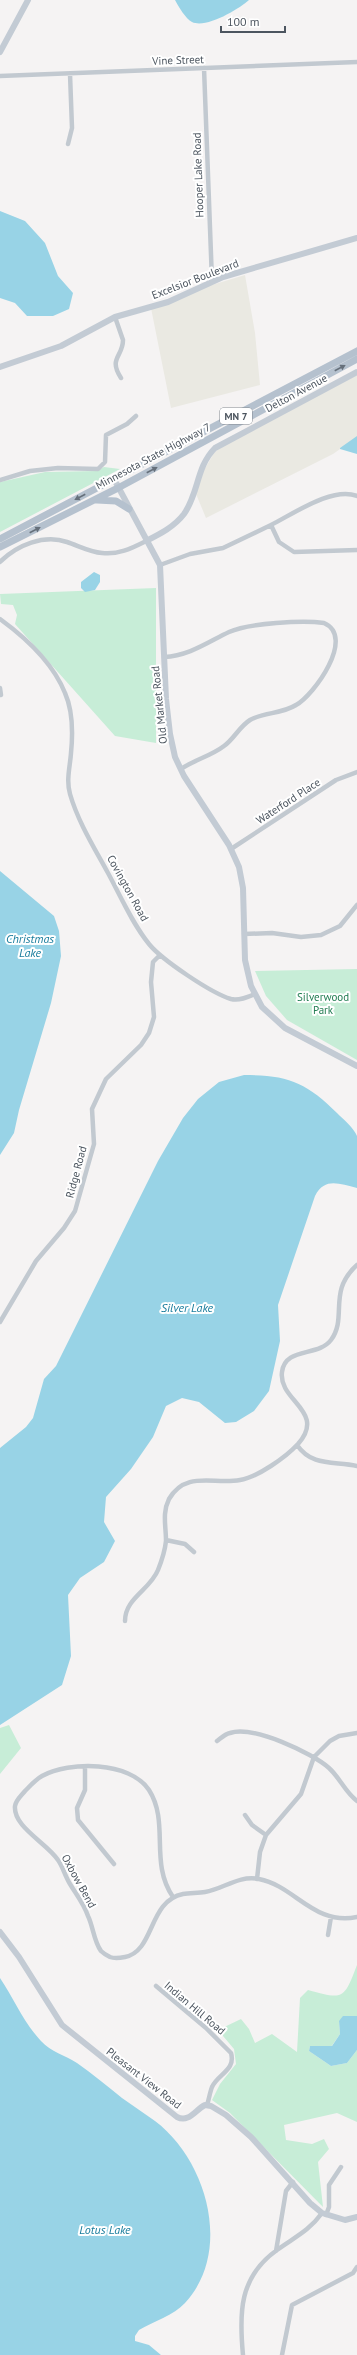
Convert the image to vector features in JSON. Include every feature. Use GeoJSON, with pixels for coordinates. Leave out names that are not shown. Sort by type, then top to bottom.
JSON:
{"type":"FeatureCollection","features":[{"type":"Feature","properties":{"kind":"main road","name":"Minnesota State Highway 7"},"geometry":{"type":"LineString","coordinates":[[0,539],[357,352]]}},
{"type":"Feature","properties":{"kind":"main road","name":"Minnesota State Highway 7"},"geometry":{"type":"LineString","coordinates":[[0,547],[118,488],[357,360]]}},
{"type":"Feature","properties":{"kind":"main road"},"geometry":{"type":"LineString","coordinates":[[89,502],[98,500],[112,500],[129,510]]}},
{"type":"Feature","properties":{"kind":"street"},"geometry":{"type":"LineString","coordinates":[[0,52],[28,0]]}},
{"type":"Feature","properties":{"kind":"street","name":"Vine Street"},"geometry":{"type":"LineString","coordinates":[[0,76],[357,62]]}},
{"type":"Feature","properties":{"kind":"street","name":"Hooper Lake Road"},"geometry":{"type":"LineString","coordinates":[[204,68],[212,281]]}},
{"type":"Feature","properties":{"kind":"street"},"geometry":{"type":"LineString","coordinates":[[68,144],[72,128],[70,74]]}},
{"type":"Feature","properties":{"kind":"street","name":"Excelsior Boulevard"},"geometry":{"type":"LineString","coordinates":[[0,367],[61,346],[114,317],[168,302],[212,281],[357,238]]}},
{"type":"Feature","properties":{"kind":"street"},"geometry":{"type":"LineString","coordinates":[[114,317],[124,340],[115,362],[116,370],[121,378]]}},
{"type":"Feature","properties":{"kind":"street","name":"Delton Avenue"},"geometry":{"type":"LineString","coordinates":[[0,562],[17,549],[42,540],[62,540],[94,552],[107,553],[124,551],[146,541],[168,529],[184,514],[191,500],[201,467],[215,448],[357,372]]}},
{"type":"Feature","properties":{"kind":"street"},"geometry":{"type":"LineString","coordinates":[[0,480],[30,472],[58,468],[94,470],[101,467],[105,459],[106,435],[127,424],[136,416]]}},
{"type":"Feature","properties":{"kind":"street","name":"Old Market Road"},"geometry":{"type":"LineString","coordinates":[[114,479],[129,510],[160,565],[164,657],[170,734],[181,769],[231,849],[242,878],[247,972],[255,994]]}},
{"type":"Feature","properties":{"kind":"street"},"geometry":{"type":"LineString","coordinates":[[160,565],[190,554],[223,548],[328,496],[347,493],[357,496]]}},
{"type":"Feature","properties":{"kind":"street"},"geometry":{"type":"LineString","coordinates":[[271,525],[279,542],[294,552],[357,550]]}},
{"type":"Feature","properties":{"kind":"street","name":"Covington Road"},"geometry":{"type":"LineString","coordinates":[[0,619],[46,662],[61,683],[71,713],[71,752],[68,778],[70,795],[98,855],[131,916],[149,944],[160,955],[201,984],[232,999],[238,1000],[255,994]]}},
{"type":"Feature","properties":{"kind":"street"},"geometry":{"type":"LineString","coordinates":[[164,657],[181,655],[231,631],[257,625],[324,623],[332,628],[335,638],[336,649],[332,662],[304,700],[289,709],[255,717],[242,726],[224,746],[181,769]]}},
{"type":"Feature","properties":{"kind":"street"},"geometry":{"type":"LineString","coordinates":[[0,688],[1,695]]}},
{"type":"Feature","properties":{"kind":"street","name":"Waterford Place"},"geometry":{"type":"LineString","coordinates":[[231,849],[336,780],[357,772]]}},
{"type":"Feature","properties":{"kind":"street"},"geometry":{"type":"LineString","coordinates":[[244,934],[272,933],[301,937],[322,935],[340,926],[357,905]]}},
{"type":"Feature","properties":{"kind":"street","name":"Ridge Road"},"geometry":{"type":"LineString","coordinates":[[0,1322],[36,1261],[64,1228],[75,1211],[94,1144],[92,1109],[106,1079],[141,1045],[149,1033],[154,1017],[151,982],[153,962],[160,955]]}},
{"type":"Feature","properties":{"kind":"street"},"geometry":{"type":"LineString","coordinates":[[255,994],[269,1015],[285,1028],[357,1066]]}},
{"type":"Feature","properties":{"kind":"street"},"geometry":{"type":"LineString","coordinates":[[125,1621],[125,1614],[130,1602],[144,1591],[157,1573],[166,1540],[166,1506],[173,1493],[179,1487],[193,1480],[230,1482],[251,1477],[271,1466],[297,1445],[306,1430],[306,1417],[284,1385],[283,1367],[290,1358],[322,1348],[333,1337],[338,1323],[338,1306],[342,1286],[357,1265]]}},
{"type":"Feature","properties":{"kind":"street"},"geometry":{"type":"LineString","coordinates":[[297,1445],[302,1453],[314,1460],[357,1466]]}},
{"type":"Feature","properties":{"kind":"street"},"geometry":{"type":"LineString","coordinates":[[166,1540],[185,1544],[194,1552]]}},
{"type":"Feature","properties":{"kind":"street"},"geometry":{"type":"LineString","coordinates":[[217,1741],[230,1733],[238,1731],[266,1736],[302,1750],[330,1769],[349,1794],[357,1801]]}},
{"type":"Feature","properties":{"kind":"street"},"geometry":{"type":"LineString","coordinates":[[256,1879],[260,1852],[266,1835],[301,1794],[314,1757],[330,1741],[340,1736],[357,1733]]}},
{"type":"Feature","properties":{"kind":"street"},"geometry":{"type":"LineString","coordinates":[[85,1767],[85,1790],[77,1808],[78,1820],[114,1864]]}},
{"type":"Feature","properties":{"kind":"street","name":"Oxbow Bend"},"geometry":{"type":"LineString","coordinates":[[85,1767],[113,1767],[137,1776],[150,1790],[156,1806],[159,1825],[161,1873],[165,1886],[173,1897],[158,1912],[143,1945],[135,1953],[119,1959],[111,1958],[101,1951],[88,1915],[58,1860],[47,1847],[20,1824],[15,1808],[22,1794],[43,1775],[85,1767]]}},
{"type":"Feature","properties":{"kind":"street"},"geometry":{"type":"LineString","coordinates":[[245,1815],[252,1825],[266,1835]]}},
{"type":"Feature","properties":{"kind":"street"},"geometry":{"type":"LineString","coordinates":[[173,1897],[205,1892],[246,1878],[256,1879],[273,1884],[310,1909],[331,1917],[357,1917]]}},
{"type":"Feature","properties":{"kind":"street"},"geometry":{"type":"LineString","coordinates":[[328,1935],[331,1917]]}},
{"type":"Feature","properties":{"kind":"street","name":"Pleasant View Road"},"geometry":{"type":"LineString","coordinates":[[0,1932],[20,1958],[62,2025],[81,2041],[177,2117],[181,2119],[188,2118],[207,2105]]}},
{"type":"Feature","properties":{"kind":"street","name":"Indian Hill Road"},"geometry":{"type":"LineString","coordinates":[[156,1986],[206,2028],[230,2053],[232,2058],[230,2065],[213,2085],[207,2105]]}},
{"type":"Feature","properties":{"kind":"street"},"geometry":{"type":"LineString","coordinates":[[207,2105],[226,2115],[251,2138],[293,2182],[310,2203],[324,2214],[344,2220],[357,2220]]}},
{"type":"Feature","properties":{"kind":"street"},"geometry":{"type":"LineString","coordinates":[[243,2355],[240,2323],[244,2292],[254,2274],[276,2251],[312,2227],[324,2214],[329,2206],[329,2185],[341,2167]]}},
{"type":"Feature","properties":{"kind":"street"},"geometry":{"type":"LineString","coordinates":[[276,2251],[286,2191],[293,2182]]}},
{"type":"Feature","properties":{"kind":"street"},"geometry":{"type":"LineString","coordinates":[[282,2355],[292,2305],[353,2273],[357,2267]]}},
{"type":"Feature","properties":{"kind":"shaded area"},"geometry":{"type":"Polygon","coordinates":[[[245,275],[255,333],[260,385],[171,408],[151,308],[205,287],[245,275]]]}},
{"type":"Feature","properties":{"kind":"shaded area"},"geometry":{"type":"Polygon","coordinates":[[[357,375],[357,437],[333,454],[206,518],[196,494],[200,477],[214,453],[222,446],[357,375]]]}},
{"type":"Feature","properties":{"kind":"green space"},"geometry":{"type":"Polygon","coordinates":[[[104,467],[120,469],[0,532],[0,482],[45,472],[96,471],[104,467]]]}},
{"type":"Feature","properties":{"kind":"green space"},"geometry":{"type":"Polygon","coordinates":[[[156,588],[156,743],[115,736],[15,624],[17,615],[13,605],[1,604],[0,594],[156,588]]]}},
{"type":"Feature","properties":{"kind":"green space","name":"Silverwood Park"},"geometry":{"type":"Polygon","coordinates":[[[357,969],[357,1060],[287,1020],[266,996],[255,971],[357,969]]]}},
{"type":"Feature","properties":{"kind":"green space"},"geometry":{"type":"Polygon","coordinates":[[[9,1725],[21,1748],[0,1774],[0,1728],[9,1725]]]}},
{"type":"Feature","properties":{"kind":"green space"},"geometry":{"type":"Polygon","coordinates":[[[357,1965],[357,2016],[339,2021],[340,2034],[331,2047],[310,2046],[309,2051],[331,2066],[347,2063],[357,2050],[357,2122],[337,2113],[284,2125],[286,2140],[312,2144],[324,2139],[329,2149],[318,2162],[323,2207],[230,2113],[212,2100],[220,2084],[236,2064],[234,2049],[218,2030],[241,2019],[249,2029],[255,2043],[272,2034],[297,2052],[300,1998],[308,1990],[329,1995],[341,1994],[349,1985],[357,1965]]]}},
{"type":"Feature","properties":{"kind":"water"},"geometry":{"type":"Polygon","coordinates":[[[175,0],[249,0],[222,17],[205,23],[198,23],[192,22],[187,18],[175,0]]]}},
{"type":"Feature","properties":{"kind":"water"},"geometry":{"type":"Polygon","coordinates":[[[0,211],[25,221],[45,243],[58,276],[73,293],[69,309],[53,316],[27,316],[15,303],[0,298],[0,211]]]}},
{"type":"Feature","properties":{"kind":"water"},"geometry":{"type":"Polygon","coordinates":[[[357,436],[357,454],[340,449],[340,448],[357,436]]]}},
{"type":"Feature","properties":{"kind":"water"},"geometry":{"type":"Polygon","coordinates":[[[94,572],[100,575],[100,582],[95,590],[85,592],[81,588],[81,582],[94,572]]]}},
{"type":"Feature","properties":{"kind":"water","name":"Christmas Lake"},"geometry":{"type":"Polygon","coordinates":[[[0,871],[54,916],[59,931],[61,956],[51,1003],[19,1110],[14,1133],[0,1155],[0,871]]]}},
{"type":"Feature","properties":{"kind":"water","name":"Silver Lake"},"geometry":{"type":"Polygon","coordinates":[[[244,1075],[259,1075],[285,1079],[306,1087],[326,1102],[348,1124],[357,1136],[357,1188],[333,1183],[323,1186],[315,1196],[278,1305],[280,1341],[269,1391],[254,1411],[236,1422],[225,1423],[199,1402],[182,1398],[166,1406],[153,1437],[131,1469],[106,1497],[104,1522],[115,1541],[104,1562],[80,1578],[68,1595],[71,1656],[62,1685],[0,1725],[0,1448],[26,1427],[33,1418],[44,1379],[56,1366],[158,1161],[183,1118],[198,1099],[219,1082],[244,1075]]]}},
{"type":"Feature","properties":{"kind":"water","name":"Lotus Lake"},"geometry":{"type":"Polygon","coordinates":[[[0,1978],[24,2019],[41,2041],[54,2051],[77,2063],[122,2098],[155,2121],[173,2138],[188,2159],[200,2182],[208,2207],[210,2233],[208,2258],[200,2282],[185,2303],[169,2315],[139,2330],[135,2336],[135,2341],[149,2345],[161,2355],[0,2355],[0,1978]]]}},
{"type":"Feature","properties":{"kind":"water"},"geometry":{"type":"Polygon","coordinates":[[[343,2016],[357,2016],[357,2050],[347,2063],[331,2066],[309,2051],[310,2046],[332,2046],[340,2034],[339,2021],[343,2016]]]}}]}
